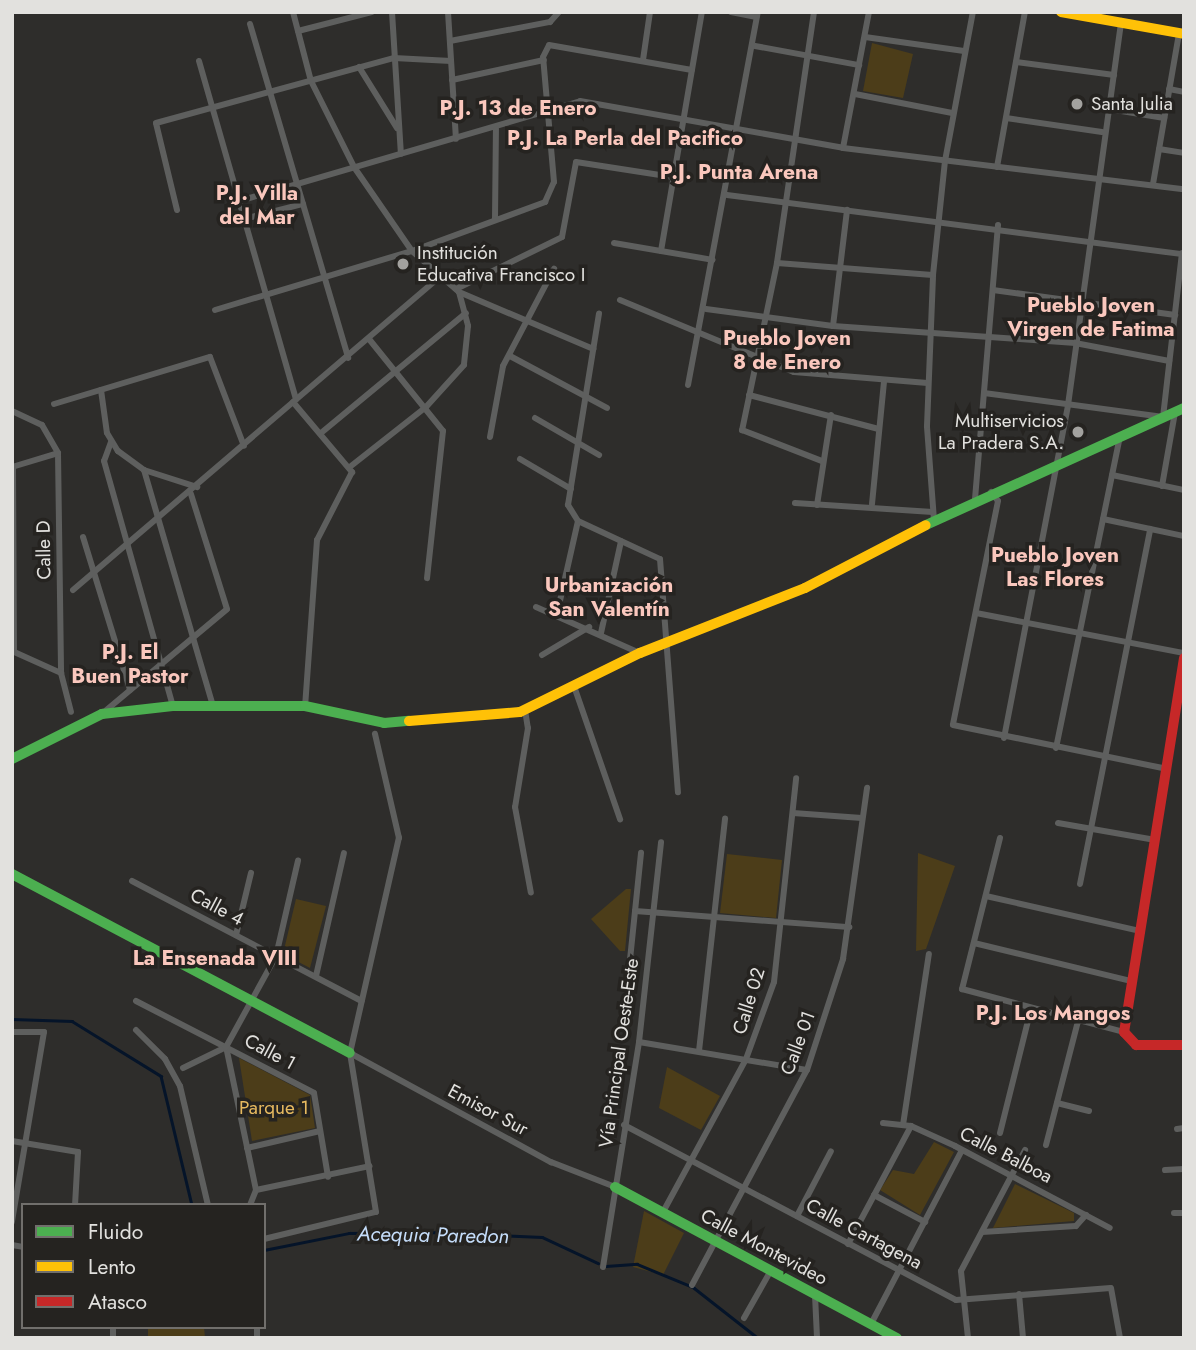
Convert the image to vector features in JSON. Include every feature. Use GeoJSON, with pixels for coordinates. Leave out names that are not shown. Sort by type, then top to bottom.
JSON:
{"type":"FeatureCollection","features":[{"type":"Feature","properties":{"kind":"street"},"geometry":{"type":"LineString","coordinates":[[293,12],[311,80],[354,167],[412,251],[458,291],[593,349]]}},
{"type":"Feature","properties":{"kind":"street"},"geometry":{"type":"LineString","coordinates":[[298,31],[372,12]]}},
{"type":"Feature","properties":{"kind":"street"},"geometry":{"type":"LineString","coordinates":[[392,12],[401,154]]}},
{"type":"Feature","properties":{"kind":"street"},"geometry":{"type":"LineString","coordinates":[[448,12],[456,139]]}},
{"type":"Feature","properties":{"kind":"street"},"geometry":{"type":"LineString","coordinates":[[450,41],[550,22],[559,12]]}},
{"type":"Feature","properties":{"kind":"street"},"geometry":{"type":"LineString","coordinates":[[643,60],[650,12]]}},
{"type":"Feature","properties":{"kind":"street"},"geometry":{"type":"LineString","coordinates":[[661,251],[702,12]]}},
{"type":"Feature","properties":{"kind":"street"},"geometry":{"type":"LineString","coordinates":[[688,385],[701,337],[737,129],[755,46],[757,15],[731,12]]}},
{"type":"Feature","properties":{"kind":"street"},"geometry":{"type":"LineString","coordinates":[[814,12],[782,204],[777,263],[743,430],[822,461]]}},
{"type":"Feature","properties":{"kind":"street"},"geometry":{"type":"LineString","coordinates":[[843,148],[869,12]]}},
{"type":"Feature","properties":{"kind":"street"},"geometry":{"type":"LineString","coordinates":[[934,516],[928,383],[933,275],[952,113],[973,12]]}},
{"type":"Feature","properties":{"kind":"street"},"geometry":{"type":"LineString","coordinates":[[997,167],[1025,12]]}},
{"type":"Feature","properties":{"kind":"street"},"geometry":{"type":"LineString","coordinates":[[1061,12],[1181,33],[1153,184]]}},
{"type":"Feature","properties":{"kind":"street"},"geometry":{"type":"LineString","coordinates":[[1004,738],[1058,467],[1102,132],[1109,109],[1121,21]]}},
{"type":"Feature","properties":{"kind":"street"},"geometry":{"type":"LineString","coordinates":[[250,24],[348,358]]}},
{"type":"Feature","properties":{"kind":"street"},"geometry":{"type":"LineString","coordinates":[[865,37],[964,51]]}},
{"type":"Feature","properties":{"kind":"street"},"geometry":{"type":"LineString","coordinates":[[215,310],[412,251],[495,219],[541,205],[551,195],[551,105],[544,60],[547,47],[562,44],[692,69]]}},
{"type":"Feature","properties":{"kind":"street"},"geometry":{"type":"LineString","coordinates":[[755,46],[859,65]]}},
{"type":"Feature","properties":{"kind":"street"},"geometry":{"type":"LineString","coordinates":[[177,210],[155,126],[394,58],[451,61]]}},
{"type":"Feature","properties":{"kind":"street"},"geometry":{"type":"LineString","coordinates":[[452,80],[544,60]]}},
{"type":"Feature","properties":{"kind":"street"},"geometry":{"type":"LineString","coordinates":[[199,61],[294,401],[351,466],[350,481],[317,540],[305,706]]}},
{"type":"Feature","properties":{"kind":"street"},"geometry":{"type":"LineString","coordinates":[[1016,62],[1114,75]]}},
{"type":"Feature","properties":{"kind":"street"},"geometry":{"type":"LineString","coordinates":[[359,67],[399,131]]}},
{"type":"Feature","properties":{"kind":"street"},"geometry":{"type":"LineString","coordinates":[[1169,89],[1184,92]]}},
{"type":"Feature","properties":{"kind":"street"},"geometry":{"type":"LineString","coordinates":[[855,94],[952,113]]}},
{"type":"Feature","properties":{"kind":"street"},"geometry":{"type":"LineString","coordinates":[[239,201],[496,129],[551,105],[580,101],[843,148],[1096,176],[1184,189]]}},
{"type":"Feature","properties":{"kind":"street"},"geometry":{"type":"LineString","coordinates":[[1109,109],[1164,118]]}},
{"type":"Feature","properties":{"kind":"street"},"geometry":{"type":"LineString","coordinates":[[1006,118],[1102,132]]}},
{"type":"Feature","properties":{"kind":"street"},"geometry":{"type":"LineString","coordinates":[[495,219],[496,129]]}},
{"type":"Feature","properties":{"kind":"street"},"geometry":{"type":"LineString","coordinates":[[1159,149],[1184,153]]}},
{"type":"Feature","properties":{"kind":"street"},"geometry":{"type":"LineString","coordinates":[[458,291],[562,237],[576,162],[673,177]]}},
{"type":"Feature","properties":{"kind":"street"},"geometry":{"type":"LineString","coordinates":[[727,195],[782,204],[998,225],[1183,253],[1163,417]]}},
{"type":"Feature","properties":{"kind":"street"},"geometry":{"type":"LineString","coordinates":[[244,219],[303,204]]}},
{"type":"Feature","properties":{"kind":"street"},"geometry":{"type":"LineString","coordinates":[[833,326],[847,209]]}},
{"type":"Feature","properties":{"kind":"street"},"geometry":{"type":"LineString","coordinates":[[975,499],[998,225]]}},
{"type":"Feature","properties":{"kind":"street"},"geometry":{"type":"LineString","coordinates":[[614,243],[713,260]]}},
{"type":"Feature","properties":{"kind":"street"},"geometry":{"type":"LineString","coordinates":[[777,263],[840,270],[933,275]]}},
{"type":"Feature","properties":{"kind":"street"},"geometry":{"type":"LineString","coordinates":[[490,437],[510,356],[554,269]]}},
{"type":"Feature","properties":{"kind":"street"},"geometry":{"type":"LineString","coordinates":[[73,590],[191,494],[294,401],[348,358],[439,277]]}},
{"type":"Feature","properties":{"kind":"street"},"geometry":{"type":"LineString","coordinates":[[993,289],[1175,315]]}},
{"type":"Feature","properties":{"kind":"street"},"geometry":{"type":"LineString","coordinates":[[351,466],[426,407],[464,365],[466,313],[458,291]]}},
{"type":"Feature","properties":{"kind":"street"},"geometry":{"type":"LineString","coordinates":[[620,300],[701,337],[794,372],[884,382],[928,383]]}},
{"type":"Feature","properties":{"kind":"street"},"geometry":{"type":"LineString","coordinates":[[706,309],[833,326],[989,334],[1075,343],[1169,361]]}},
{"type":"Feature","properties":{"kind":"street"},"geometry":{"type":"LineString","coordinates":[[321,433],[466,313]]}},
{"type":"Feature","properties":{"kind":"street"},"geometry":{"type":"LineString","coordinates":[[599,313],[568,505],[578,522],[660,559],[670,640],[678,792]]}},
{"type":"Feature","properties":{"kind":"street"},"geometry":{"type":"LineString","coordinates":[[369,339],[426,407],[443,433],[427,578]]}},
{"type":"Feature","properties":{"kind":"street"},"geometry":{"type":"LineString","coordinates":[[510,356],[607,408]]}},
{"type":"Feature","properties":{"kind":"street"},"geometry":{"type":"LineString","coordinates":[[54,404],[209,357],[244,446]]}},
{"type":"Feature","properties":{"kind":"street"},"geometry":{"type":"LineString","coordinates":[[872,504],[884,382]]}},
{"type":"Feature","properties":{"kind":"street"},"geometry":{"type":"LineString","coordinates":[[101,390],[111,442],[144,470],[197,487]]}},
{"type":"Feature","properties":{"kind":"street"},"geometry":{"type":"LineString","coordinates":[[984,393],[1163,417]]}},
{"type":"Feature","properties":{"kind":"street"},"geometry":{"type":"LineString","coordinates":[[749,395],[879,429]]}},
{"type":"Feature","properties":{"kind":"street"},"geometry":{"type":"LineString","coordinates":[[103,714],[212,703],[305,706],[384,723],[524,710],[575,689],[640,653],[805,588],[934,516],[1058,467],[1180,410]]}},
{"type":"Feature","properties":{"kind":"street"},"geometry":{"type":"LineString","coordinates":[[1162,486],[1180,410]]}},
{"type":"Feature","properties":{"kind":"street"},"geometry":{"type":"LineString","coordinates":[[12,411],[42,425],[58,453],[12,467],[13,652],[61,673]]}},
{"type":"Feature","properties":{"kind":"street"},"geometry":{"type":"LineString","coordinates":[[817,505],[831,415]]}},
{"type":"Feature","properties":{"kind":"street"},"geometry":{"type":"LineString","coordinates":[[535,418],[599,455]]}},
{"type":"Feature","properties":{"kind":"street"},"geometry":{"type":"LineString","coordinates":[[1056,748],[1119,440]]}},
{"type":"Feature","properties":{"kind":"street"},"geometry":{"type":"LineString","coordinates":[[111,442],[103,455],[173,706]]}},
{"type":"Feature","properties":{"kind":"street","name":"Calle D"},"geometry":{"type":"LineString","coordinates":[[58,453],[61,673],[71,712]]}},
{"type":"Feature","properties":{"kind":"street"},"geometry":{"type":"LineString","coordinates":[[520,459],[571,489]]}},
{"type":"Feature","properties":{"kind":"street"},"geometry":{"type":"LineString","coordinates":[[144,470],[212,703]]}},
{"type":"Feature","properties":{"kind":"street"},"geometry":{"type":"LineString","coordinates":[[1112,475],[1184,490]]}},
{"type":"Feature","properties":{"kind":"street"},"geometry":{"type":"LineString","coordinates":[[991,492],[998,501],[953,725],[1004,738],[1163,768]]}},
{"type":"Feature","properties":{"kind":"street"},"geometry":{"type":"LineString","coordinates":[[12,759],[103,714],[193,638],[228,604],[191,494]]}},
{"type":"Feature","properties":{"kind":"street"},"geometry":{"type":"LineString","coordinates":[[795,503],[872,504],[934,516]]}},
{"type":"Feature","properties":{"kind":"street"},"geometry":{"type":"LineString","coordinates":[[1103,519],[1184,536]]}},
{"type":"Feature","properties":{"kind":"street"},"geometry":{"type":"LineString","coordinates":[[557,614],[578,522]]}},
{"type":"Feature","properties":{"kind":"street"},"geometry":{"type":"LineString","coordinates":[[1080,884],[1150,529]]}},
{"type":"Feature","properties":{"kind":"street"},"geometry":{"type":"LineString","coordinates":[[83,537],[130,690]]}},
{"type":"Feature","properties":{"kind":"street"},"geometry":{"type":"LineString","coordinates":[[601,633],[621,541]]}},
{"type":"Feature","properties":{"kind":"street"},"geometry":{"type":"LineString","coordinates":[[537,607],[589,627],[640,653]]}},
{"type":"Feature","properties":{"kind":"street"},"geometry":{"type":"LineString","coordinates":[[976,613],[1184,655],[1150,839],[1124,1032]]}},
{"type":"Feature","properties":{"kind":"street"},"geometry":{"type":"LineString","coordinates":[[542,654],[589,627]]}},
{"type":"Feature","properties":{"kind":"street"},"geometry":{"type":"LineString","coordinates":[[575,689],[620,819]]}},
{"type":"Feature","properties":{"kind":"street"},"geometry":{"type":"LineString","coordinates":[[524,710],[528,728],[515,807],[531,893]]}},
{"type":"Feature","properties":{"kind":"street"},"geometry":{"type":"LineString","coordinates":[[266,1239],[373,1216],[370,1166],[350,1053],[399,838],[375,734]]}},
{"type":"Feature","properties":{"kind":"street","name":"Calle 02"},"geometry":{"type":"LineString","coordinates":[[663,1212],[746,1059],[774,982],[796,778]]}},
{"type":"Feature","properties":{"kind":"street","name":"Calle 01"},"geometry":{"type":"LineString","coordinates":[[692,1284],[807,1070],[849,927],[867,788]]}},
{"type":"Feature","properties":{"kind":"street"},"geometry":{"type":"LineString","coordinates":[[793,813],[862,818]]}},
{"type":"Feature","properties":{"kind":"street"},"geometry":{"type":"LineString","coordinates":[[699,1051],[724,818]]}},
{"type":"Feature","properties":{"kind":"street"},"geometry":{"type":"LineString","coordinates":[[1058,823],[1150,839]]}},
{"type":"Feature","properties":{"kind":"street"},"geometry":{"type":"LineString","coordinates":[[1000,838],[962,989],[1124,1032],[1136,1045],[1184,1045]]}},
{"type":"Feature","properties":{"kind":"street","name":"Vía Principal Oeste-Este"},"geometry":{"type":"LineString","coordinates":[[603,1267],[639,1042],[661,842]]}},
{"type":"Feature","properties":{"kind":"street"},"geometry":{"type":"LineString","coordinates":[[316,976],[344,853]]}},
{"type":"Feature","properties":{"kind":"street","name":"Vía Principal Oeste-Este"},"geometry":{"type":"LineString","coordinates":[[628,979],[641,853]]}},
{"type":"Feature","properties":{"kind":"street"},"geometry":{"type":"LineString","coordinates":[[183,1068],[226,1047],[251,1002],[276,956],[298,861]]}},
{"type":"Feature","properties":{"kind":"street"},"geometry":{"type":"LineString","coordinates":[[236,935],[251,873]]}},
{"type":"Feature","properties":{"kind":"street"},"geometry":{"type":"LineString","coordinates":[[12,874],[350,1053]]}},
{"type":"Feature","properties":{"kind":"street","name":"Calle 4"},"geometry":{"type":"LineString","coordinates":[[132,881],[362,1000]]}},
{"type":"Feature","properties":{"kind":"street"},"geometry":{"type":"LineString","coordinates":[[986,896],[1136,929]]}},
{"type":"Feature","properties":{"kind":"street"},"geometry":{"type":"LineString","coordinates":[[635,911],[849,927]]}},
{"type":"Feature","properties":{"kind":"street"},"geometry":{"type":"LineString","coordinates":[[974,943],[1131,981]]}},
{"type":"Feature","properties":{"kind":"street"},"geometry":{"type":"LineString","coordinates":[[902,1125],[929,954]]}},
{"type":"Feature","properties":{"kind":"street","name":"Calle 1"},"geometry":{"type":"LineString","coordinates":[[136,1001],[313,1093],[328,1177]]}},
{"type":"Feature","properties":{"kind":"street"},"geometry":{"type":"LineString","coordinates":[[1000,1133],[1031,1009]]}},
{"type":"Feature","properties":{"kind":"street"},"geometry":{"type":"LineString","coordinates":[[1046,1145],[1078,1021]]}},
{"type":"Feature","properties":{"kind":"street"},"geometry":{"type":"LineString","coordinates":[[136,1030],[177,1080],[208,1203]]}},
{"type":"Feature","properties":{"kind":"street"},"geometry":{"type":"LineString","coordinates":[[12,1032],[44,1032],[12,1222]]}},
{"type":"Feature","properties":{"kind":"street"},"geometry":{"type":"LineString","coordinates":[[639,1042],[807,1070]]}},
{"type":"Feature","properties":{"kind":"street"},"geometry":{"type":"LineString","coordinates":[[226,1047],[256,1190],[251,1203]]}},
{"type":"Feature","properties":{"kind":"street","name":"Emisor Sur"},"geometry":{"type":"LineString","coordinates":[[350,1053],[551,1162],[615,1187]]}},
{"type":"Feature","properties":{"kind":"street"},"geometry":{"type":"LineString","coordinates":[[1057,1103],[1089,1111]]}},
{"type":"Feature","properties":{"kind":"street","name":"Calle Balboa"},"geometry":{"type":"LineString","coordinates":[[883,1122],[911,1126],[1110,1228]]}},
{"type":"Feature","properties":{"kind":"street","name":"Calle Cartagena"},"geometry":{"type":"LineString","coordinates":[[624,1125],[899,1271],[964,1300]]}},
{"type":"Feature","properties":{"kind":"street"},"geometry":{"type":"LineString","coordinates":[[848,1244],[911,1126]]}},
{"type":"Feature","properties":{"kind":"street"},"geometry":{"type":"LineString","coordinates":[[247,1148],[320,1131]]}},
{"type":"Feature","properties":{"kind":"street"},"geometry":{"type":"LineString","coordinates":[[12,1141],[78,1152],[75,1203]]}},
{"type":"Feature","properties":{"kind":"street"},"geometry":{"type":"LineString","coordinates":[[871,1325],[962,1150]]}},
{"type":"Feature","properties":{"kind":"street"},"geometry":{"type":"LineString","coordinates":[[968,1338],[961,1271],[1025,1150]]}},
{"type":"Feature","properties":{"kind":"street"},"geometry":{"type":"LineString","coordinates":[[797,1216],[831,1151]]}},
{"type":"Feature","properties":{"kind":"street"},"geometry":{"type":"LineString","coordinates":[[256,1190],[328,1177],[370,1166]]}},
{"type":"Feature","properties":{"kind":"street"},"geometry":{"type":"LineString","coordinates":[[1165,1170],[1184,1169]]}},
{"type":"Feature","properties":{"kind":"street","name":"Calle Montevideo"},"geometry":{"type":"LineString","coordinates":[[615,1187],[897,1338]]}},
{"type":"Feature","properties":{"kind":"street"},"geometry":{"type":"LineString","coordinates":[[874,1195],[925,1222]]}},
{"type":"Feature","properties":{"kind":"street"},"geometry":{"type":"LineString","coordinates":[[1174,1213],[1184,1213]]}},
{"type":"Feature","properties":{"kind":"street"},"geometry":{"type":"LineString","coordinates":[[982,1232],[1076,1226],[1086,1215]]}},
{"type":"Feature","properties":{"kind":"street"},"geometry":{"type":"LineString","coordinates":[[744,1318],[770,1272]]}},
{"type":"Feature","properties":{"kind":"street"},"geometry":{"type":"LineString","coordinates":[[964,1300],[1105,1287],[1116,1294],[1120,1338]]}},
{"type":"Feature","properties":{"kind":"street"},"geometry":{"type":"LineString","coordinates":[[1019,1294],[1023,1338]]}},
{"type":"Feature","properties":{"kind":"street"},"geometry":{"type":"LineString","coordinates":[[815,1295],[817,1338]]}},
{"type":"Feature","properties":{"kind":"green space"},"geometry":{"type":"Polygon","coordinates":[[[872,43],[913,54],[903,98],[863,91],[872,43]]]}},
{"type":"Feature","properties":{"kind":"green space"},"geometry":{"type":"Polygon","coordinates":[[[918,853],[955,866],[926,949],[916,951],[918,853]]]}},
{"type":"Feature","properties":{"kind":"green space"},"geometry":{"type":"Polygon","coordinates":[[[727,854],[782,860],[776,918],[720,913],[727,854]]]}},
{"type":"Feature","properties":{"kind":"green space"},"geometry":{"type":"Polygon","coordinates":[[[626,889],[631,889],[625,951],[620,951],[591,919],[626,889]]]}},
{"type":"Feature","properties":{"kind":"green space"},"geometry":{"type":"Polygon","coordinates":[[[296,899],[326,906],[310,968],[283,954],[296,899]]]}},
{"type":"Feature","properties":{"kind":"green space","name":"Parque 1"},"geometry":{"type":"Polygon","coordinates":[[[239,1058],[310,1095],[315,1128],[252,1141],[239,1058]]]}},
{"type":"Feature","properties":{"kind":"green space"},"geometry":{"type":"Polygon","coordinates":[[[667,1067],[720,1096],[701,1130],[659,1108],[667,1067]]]}},
{"type":"Feature","properties":{"kind":"green space"},"geometry":{"type":"Polygon","coordinates":[[[934,1142],[954,1152],[920,1215],[880,1190],[893,1170],[914,1174],[934,1142]]]}},
{"type":"Feature","properties":{"kind":"green space"},"geometry":{"type":"Polygon","coordinates":[[[1015,1184],[1074,1213],[1074,1221],[993,1228],[1015,1184]]]}},
{"type":"Feature","properties":{"kind":"green space"},"geometry":{"type":"Polygon","coordinates":[[[644,1211],[684,1233],[663,1275],[633,1267],[644,1211]]]}},
{"type":"Feature","properties":{"kind":"green space"},"geometry":{"type":"Polygon","coordinates":[[[148,1329],[204,1329],[205,1338],[148,1338],[148,1329]]]}},
{"type":"Feature","properties":{"kind":"waterway","name":"Acequia Paredon"},"geometry":{"type":"LineString","coordinates":[[12,1019],[72,1021],[161,1076],[192,1203]]}},
{"type":"Feature","properties":{"kind":"waterway","name":"Acequia Paredon"},"geometry":{"type":"LineString","coordinates":[[266,1250],[349,1233],[428,1232],[542,1237],[598,1263]]}},
{"type":"Feature","properties":{"kind":"waterway","name":"Acequia Paredon"},"geometry":{"type":"LineString","coordinates":[[606,1266],[637,1264],[693,1287],[758,1338]]}},
{"type":"Feature","properties":{"kind":"traffic: fast"},"geometry":{"type":"LineString","coordinates":[[926,525],[1184,408]]}},
{"type":"Feature","properties":{"kind":"traffic: fast"},"geometry":{"type":"LineString","coordinates":[[12,759],[102,714],[173,706],[305,706],[384,723],[409,721]]}},
{"type":"Feature","properties":{"kind":"traffic: fast"},"geometry":{"type":"LineString","coordinates":[[12,874],[350,1053]]}},
{"type":"Feature","properties":{"kind":"traffic: fast"},"geometry":{"type":"LineString","coordinates":[[615,1187],[897,1338]]}},
{"type":"Feature","properties":{"kind":"traffic: slow"},"geometry":{"type":"LineString","coordinates":[[1061,12],[1184,34]]}},
{"type":"Feature","properties":{"kind":"traffic: slow"},"geometry":{"type":"LineString","coordinates":[[409,721],[520,712],[640,653],[805,588],[926,525]]}},
{"type":"Feature","properties":{"kind":"traffic: jam"},"geometry":{"type":"LineString","coordinates":[[1184,658],[1124,1032],[1136,1045],[1184,1045]]}},
{"type":"Feature","properties":{"kind":"place","name":"Santa Julia"},"geometry":{"type":"Point","coordinates":[1077,104]}},
{"type":"Feature","properties":{"kind":"place","name":"Institución Educativa Francisco I"},"geometry":{"type":"Point","coordinates":[403,264]}},
{"type":"Feature","properties":{"kind":"place","name":"Multiservicios La Pradera S.A."},"geometry":{"type":"Point","coordinates":[1078,432]}},
{"type":"Feature","properties":{"kind":"district","name":"P.J. 13 de Enero"},"geometry":{"type":"Point","coordinates":[518,108]}},
{"type":"Feature","properties":{"kind":"district","name":"P.J. La Perla del Pacifico"},"geometry":{"type":"Point","coordinates":[625,138]}},
{"type":"Feature","properties":{"kind":"district","name":"P.J. Punta Arena"},"geometry":{"type":"Point","coordinates":[739,172]}},
{"type":"Feature","properties":{"kind":"district","name":"P.J. Villa del Mar"},"geometry":{"type":"Point","coordinates":[257,205]}},
{"type":"Feature","properties":{"kind":"district","name":"Pueblo Joven Virgen de Fatima"},"geometry":{"type":"Point","coordinates":[1091,317]}},
{"type":"Feature","properties":{"kind":"district","name":"Pueblo Joven 8 de Enero"},"geometry":{"type":"Point","coordinates":[787,350]}},
{"type":"Feature","properties":{"kind":"district","name":"Pueblo Joven Las Flores"},"geometry":{"type":"Point","coordinates":[1055,567]}},
{"type":"Feature","properties":{"kind":"district","name":"Urbanización San Valentín"},"geometry":{"type":"Point","coordinates":[609,597]}},
{"type":"Feature","properties":{"kind":"district","name":"P.J. El Buen Pastor"},"geometry":{"type":"Point","coordinates":[130,664]}},
{"type":"Feature","properties":{"kind":"district","name":"La Ensenada VIII"},"geometry":{"type":"Point","coordinates":[215,958]}},
{"type":"Feature","properties":{"kind":"district","name":"P.J. Los Mangos"},"geometry":{"type":"Point","coordinates":[1053,1013]}}]}
